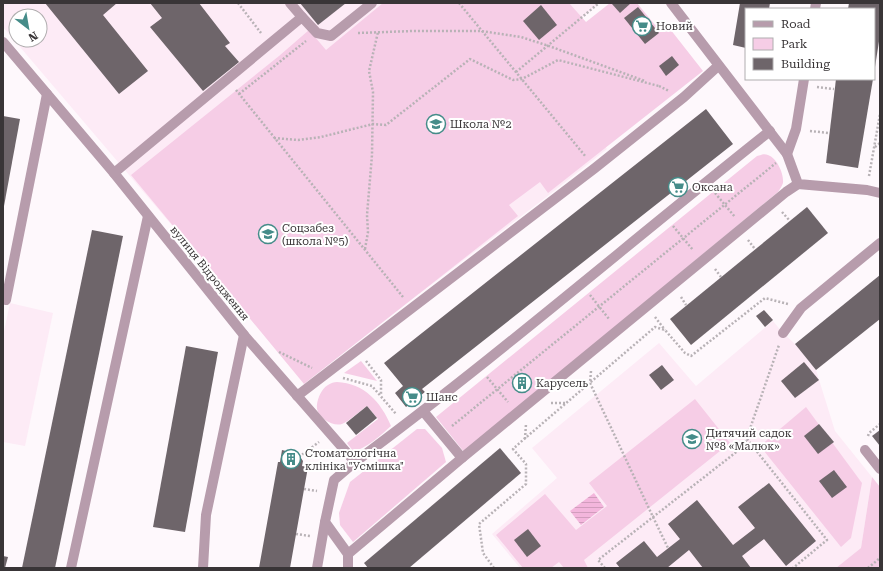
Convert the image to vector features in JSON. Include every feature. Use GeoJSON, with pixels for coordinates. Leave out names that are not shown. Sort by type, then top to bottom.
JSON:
{"type":"FeatureCollection","features":[{"type":"Feature","properties":{"kind":"street"},"geometry":{"type":"LineString","coordinates":[[290,3],[317,33],[332,36],[372,3]]}},
{"type":"Feature","properties":{"kind":"street"},"geometry":{"type":"LineString","coordinates":[[671,3],[787,154],[798,184]]}},
{"type":"Feature","properties":{"kind":"street"},"geometry":{"type":"LineString","coordinates":[[114,174],[302,17]]}},
{"type":"Feature","properties":{"kind":"street","name":"вулиця Відродження"},"geometry":{"type":"LineString","coordinates":[[3,42],[114,174],[244,335],[355,462]]}},
{"type":"Feature","properties":{"kind":"street"},"geometry":{"type":"LineString","coordinates":[[298,396],[595,168],[684,97],[718,66]]}},
{"type":"Feature","properties":{"kind":"street"},"geometry":{"type":"LineString","coordinates":[[787,154],[796,128],[804,80]]}},
{"type":"Feature","properties":{"kind":"street"},"geometry":{"type":"LineString","coordinates":[[6,300],[47,94]]}},
{"type":"Feature","properties":{"kind":"street"},"geometry":{"type":"LineString","coordinates":[[317,568],[334,480],[355,462],[479,367],[770,131]]}},
{"type":"Feature","properties":{"kind":"street"},"geometry":{"type":"LineString","coordinates":[[348,554],[462,458],[786,192],[798,184],[867,190],[880,193]]}},
{"type":"Feature","properties":{"kind":"street"},"geometry":{"type":"LineString","coordinates":[[71,568],[148,216]]}},
{"type":"Feature","properties":{"kind":"street"},"geometry":{"type":"LineString","coordinates":[[783,334],[800,308],[880,243]]}},
{"type":"Feature","properties":{"kind":"street"},"geometry":{"type":"LineString","coordinates":[[203,568],[206,515],[244,335]]}},
{"type":"Feature","properties":{"kind":"street"},"geometry":{"type":"LineString","coordinates":[[423,411],[462,458]]}},
{"type":"Feature","properties":{"kind":"street"},"geometry":{"type":"LineString","coordinates":[[865,450],[880,468]]}},
{"type":"Feature","properties":{"kind":"street"},"geometry":{"type":"LineString","coordinates":[[325,522],[348,554],[348,568]]}},
{"type":"Feature","properties":{"kind":"path"},"geometry":{"type":"LineString","coordinates":[[238,3],[270,44]]}},
{"type":"Feature","properties":{"kind":"path"},"geometry":{"type":"LineString","coordinates":[[459,3],[595,168]]}},
{"type":"Feature","properties":{"kind":"path"},"geometry":{"type":"LineString","coordinates":[[516,72],[599,3]]}},
{"type":"Feature","properties":{"kind":"path"},"geometry":{"type":"LineString","coordinates":[[332,36],[346,33],[482,31],[521,37],[659,86],[684,97]]}},
{"type":"Feature","properties":{"kind":"path"},"geometry":{"type":"LineString","coordinates":[[365,250],[368,232],[367,215],[373,124],[373,92],[368,71],[378,32]]}},
{"type":"Feature","properties":{"kind":"path"},"geometry":{"type":"LineString","coordinates":[[240,94],[317,33]]}},
{"type":"Feature","properties":{"kind":"path"},"geometry":{"type":"LineString","coordinates":[[274,138],[298,140],[321,137],[373,124],[386,125],[470,59],[513,80],[522,79],[558,60],[659,86]]}},
{"type":"Feature","properties":{"kind":"path"},"geometry":{"type":"LineString","coordinates":[[227,79],[412,309]]}},
{"type":"Feature","properties":{"kind":"path"},"geometry":{"type":"LineString","coordinates":[[867,190],[880,114]]}},
{"type":"Feature","properties":{"kind":"path"},"geometry":{"type":"LineString","coordinates":[[796,128],[829,134]]}},
{"type":"Feature","properties":{"kind":"path"},"geometry":{"type":"LineString","coordinates":[[874,147],[880,143]]}},
{"type":"Feature","properties":{"kind":"path"},"geometry":{"type":"LineString","coordinates":[[443,434],[787,154]]}},
{"type":"Feature","properties":{"kind":"path"},"geometry":{"type":"LineString","coordinates":[[664,216],[702,262]]}},
{"type":"Feature","properties":{"kind":"path"},"geometry":{"type":"LineString","coordinates":[[581,284],[618,330]]}},
{"type":"Feature","properties":{"kind":"path"},"geometry":{"type":"LineString","coordinates":[[494,568],[483,554],[479,524],[526,484],[526,464],[513,449],[655,327],[665,330],[685,353],[691,356],[765,298],[800,308]]}},
{"type":"Feature","properties":{"kind":"path"},"geometry":{"type":"LineString","coordinates":[[605,568],[598,560],[744,446],[783,334]]}},
{"type":"Feature","properties":{"kind":"path"},"geometry":{"type":"LineString","coordinates":[[272,349],[327,374],[372,386],[405,425]]}},
{"type":"Feature","properties":{"kind":"path"},"geometry":{"type":"LineString","coordinates":[[358,351],[381,380],[381,395]]}},
{"type":"Feature","properties":{"kind":"path"},"geometry":{"type":"LineString","coordinates":[[592,352],[590,383],[668,548]]}},
{"type":"Feature","properties":{"kind":"path"},"geometry":{"type":"LineString","coordinates":[[479,367],[517,413]]}},
{"type":"Feature","properties":{"kind":"path"},"geometry":{"type":"LineString","coordinates":[[747,439],[827,540],[793,568]]}},
{"type":"Feature","properties":{"kind":"path"},"geometry":{"type":"LineString","coordinates":[[299,457],[309,451]]}},
{"type":"Feature","properties":{"kind":"path"},"geometry":{"type":"LineString","coordinates":[[868,568],[880,558]]}},
{"type":"Feature","properties":{"kind":"shaded area"},"geometry":{"type":"Polygon","coordinates":[[[3,3],[599,3],[549,46],[546,58],[607,149],[419,294],[261,98],[302,378],[21,48],[48,48],[48,8],[8,8],[8,33],[3,27],[3,3]]]}},
{"type":"Feature","properties":{"kind":"shaded area"},"geometry":{"type":"Polygon","coordinates":[[[10,303],[53,313],[25,446],[3,442],[3,336],[10,303]]]}},
{"type":"Feature","properties":{"kind":"shaded area","name":"Дитячий садок №8 «Малюк»"},"geometry":{"type":"Polygon","coordinates":[[[773,321],[795,344],[816,370],[835,431],[872,477],[861,548],[836,568],[520,568],[492,534],[557,478],[532,448],[659,343],[696,386],[773,321]]]}},
{"type":"Feature","properties":{"kind":"shaded area"},"geometry":{"type":"Polygon","coordinates":[[[594,493],[604,507],[581,525],[570,511],[594,493]]]}},
{"type":"Feature","properties":{"kind":"green space"},"geometry":{"type":"Polygon","coordinates":[[[383,3],[569,3],[586,22],[610,3],[637,3],[655,25],[663,20],[703,71],[548,193],[540,182],[509,205],[518,216],[304,384],[131,175],[279,56],[309,30],[326,50],[383,3]]]}},
{"type":"Feature","properties":{"kind":"green space"},"geometry":{"type":"Polygon","coordinates":[[[766,154],[774,159],[779,167],[783,183],[778,192],[464,452],[436,417],[757,156],[766,154]]]}},
{"type":"Feature","properties":{"kind":"green space"},"geometry":{"type":"Polygon","coordinates":[[[361,361],[377,381],[344,373],[361,361]]]}},
{"type":"Feature","properties":{"kind":"green space"},"geometry":{"type":"Polygon","coordinates":[[[337,382],[355,386],[370,395],[382,409],[391,426],[373,441],[358,450],[353,451],[347,443],[378,419],[367,406],[345,423],[338,425],[327,421],[320,416],[317,406],[321,392],[331,383],[337,382]]]}},
{"type":"Feature","properties":{"kind":"green space"},"geometry":{"type":"Polygon","coordinates":[[[695,399],[730,443],[584,560],[588,568],[564,568],[559,562],[551,568],[523,568],[496,535],[545,494],[576,530],[607,506],[589,483],[695,399]]]}},
{"type":"Feature","properties":{"kind":"green space"},"geometry":{"type":"Polygon","coordinates":[[[806,407],[862,483],[851,538],[841,547],[760,446],[806,407]]]}},
{"type":"Feature","properties":{"kind":"green space"},"geometry":{"type":"Polygon","coordinates":[[[417,429],[425,429],[442,448],[446,462],[353,542],[340,525],[339,513],[350,482],[417,429]]]}},
{"type":"Feature","properties":{"kind":"green space"},"geometry":{"type":"Polygon","coordinates":[[[872,477],[880,487],[880,568],[836,568],[861,548],[872,477]]]}},
{"type":"Feature","properties":{"kind":"building"},"geometry":{"type":"Polygon","coordinates":[[[45,3],[117,3],[103,15],[148,71],[119,94],[45,3]]]}},
{"type":"Feature","properties":{"kind":"building"},"geometry":{"type":"Polygon","coordinates":[[[150,3],[199,3],[230,43],[225,46],[239,62],[203,91],[150,27],[162,18],[150,3]]]}},
{"type":"Feature","properties":{"kind":"building"},"geometry":{"type":"Polygon","coordinates":[[[300,3],[346,3],[318,25],[300,3]]]}},
{"type":"Feature","properties":{"kind":"building"},"geometry":{"type":"Polygon","coordinates":[[[631,3],[620,13],[612,4],[631,3]]]}},
{"type":"Feature","properties":{"kind":"building"},"geometry":{"type":"Polygon","coordinates":[[[740,3],[770,3],[769,8],[745,8],[745,48],[733,45],[740,3]]]}},
{"type":"Feature","properties":{"kind":"building"},"geometry":{"type":"Polygon","coordinates":[[[849,3],[880,3],[880,35],[875,67],[875,8],[848,8],[849,3]]]}},
{"type":"Feature","properties":{"kind":"building"},"geometry":{"type":"Polygon","coordinates":[[[541,5],[557,25],[539,40],[523,21],[541,5]]]}},
{"type":"Feature","properties":{"kind":"building","name":"Новий"},"geometry":{"type":"Polygon","coordinates":[[[638,7],[659,33],[645,44],[624,18],[638,7]]]}},
{"type":"Feature","properties":{"kind":"building"},"geometry":{"type":"Polygon","coordinates":[[[672,56],[679,65],[666,76],[659,66],[672,56]]]}},
{"type":"Feature","properties":{"kind":"building"},"geometry":{"type":"Polygon","coordinates":[[[836,80],[873,80],[858,168],[826,163],[836,80]]]}},
{"type":"Feature","properties":{"kind":"building"},"geometry":{"type":"Polygon","coordinates":[[[706,109],[733,144],[422,389],[425,392],[406,407],[395,393],[403,386],[384,363],[706,109]]]}},
{"type":"Feature","properties":{"kind":"building"},"geometry":{"type":"Polygon","coordinates":[[[3,116],[20,119],[4,206],[3,206],[3,116]]]}},
{"type":"Feature","properties":{"kind":"building"},"geometry":{"type":"Polygon","coordinates":[[[807,207],[828,233],[691,345],[670,319],[807,207]]]}},
{"type":"Feature","properties":{"kind":"building"},"geometry":{"type":"Polygon","coordinates":[[[92,230],[123,236],[55,568],[22,568],[92,230]]]}},
{"type":"Feature","properties":{"kind":"building"},"geometry":{"type":"Polygon","coordinates":[[[880,275],[880,319],[816,370],[795,344],[880,275]]]}},
{"type":"Feature","properties":{"kind":"building"},"geometry":{"type":"Polygon","coordinates":[[[764,310],[773,320],[765,327],[756,316],[764,310]]]}},
{"type":"Feature","properties":{"kind":"building"},"geometry":{"type":"Polygon","coordinates":[[[186,346],[218,352],[185,532],[153,527],[186,346]]]}},
{"type":"Feature","properties":{"kind":"building"},"geometry":{"type":"Polygon","coordinates":[[[804,362],[819,380],[795,398],[781,381],[804,362]]]}},
{"type":"Feature","properties":{"kind":"building"},"geometry":{"type":"Polygon","coordinates":[[[662,365],[674,380],[661,390],[649,375],[662,365]]]}},
{"type":"Feature","properties":{"kind":"building","name":"Карусель"},"geometry":{"type":"Polygon","coordinates":[[[520,377],[524,377],[528,383],[524,389],[520,389],[516,385],[516,381],[520,377]]]}},
{"type":"Feature","properties":{"kind":"building"},"geometry":{"type":"Polygon","coordinates":[[[367,406],[377,418],[356,435],[346,423],[367,406]]]}},
{"type":"Feature","properties":{"kind":"building"},"geometry":{"type":"Polygon","coordinates":[[[819,424],[834,442],[818,454],[804,436],[819,424]]]}},
{"type":"Feature","properties":{"kind":"building"},"geometry":{"type":"Polygon","coordinates":[[[880,430],[880,446],[872,436],[880,430]]]}},
{"type":"Feature","properties":{"kind":"building"},"geometry":{"type":"Polygon","coordinates":[[[500,448],[521,473],[409,568],[368,568],[364,563],[500,448]]]}},
{"type":"Feature","properties":{"kind":"building"},"geometry":{"type":"Polygon","coordinates":[[[282,450],[298,454],[303,461],[302,466],[308,467],[290,568],[259,568],[278,462],[280,462],[282,450]]]}},
{"type":"Feature","properties":{"kind":"building"},"geometry":{"type":"Polygon","coordinates":[[[834,470],[847,487],[832,498],[819,481],[834,470]]]}},
{"type":"Feature","properties":{"kind":"building"},"geometry":{"type":"Polygon","coordinates":[[[769,483],[816,541],[786,566],[764,539],[742,556],[751,568],[703,568],[689,550],[667,568],[620,568],[616,563],[644,541],[657,557],[680,539],[668,524],[697,500],[733,545],[755,528],[738,507],[769,483]]]}},
{"type":"Feature","properties":{"kind":"building"},"geometry":{"type":"Polygon","coordinates":[[[528,529],[541,546],[527,557],[514,540],[528,529]]]}},
{"type":"Feature","properties":{"kind":"building"},"geometry":{"type":"Polygon","coordinates":[[[3,556],[8,557],[5,568],[3,567],[3,556]]]}},
{"type":"Feature","properties":{"kind":"place","name":"Новий"},"geometry":{"type":"Point","coordinates":[642,26]}},
{"type":"Feature","properties":{"kind":"place","name":"Школа №2"},"geometry":{"type":"Point","coordinates":[436,124]}},
{"type":"Feature","properties":{"kind":"place","name":"Оксана"},"geometry":{"type":"Point","coordinates":[678,187]}},
{"type":"Feature","properties":{"kind":"place","name":"Соцзабез (школа №5)"},"geometry":{"type":"Point","coordinates":[268,234]}},
{"type":"Feature","properties":{"kind":"place","name":"Карусель"},"geometry":{"type":"Point","coordinates":[522,383]}},
{"type":"Feature","properties":{"kind":"place","name":"Шанс"},"geometry":{"type":"Point","coordinates":[412,397]}},
{"type":"Feature","properties":{"kind":"place","name":"Дитячий садок №8 «Малюк»"},"geometry":{"type":"Point","coordinates":[692,439]}},
{"type":"Feature","properties":{"kind":"place","name":"Стоматологічна клініка \"Усмішка\""},"geometry":{"type":"Point","coordinates":[291,459]}}]}
